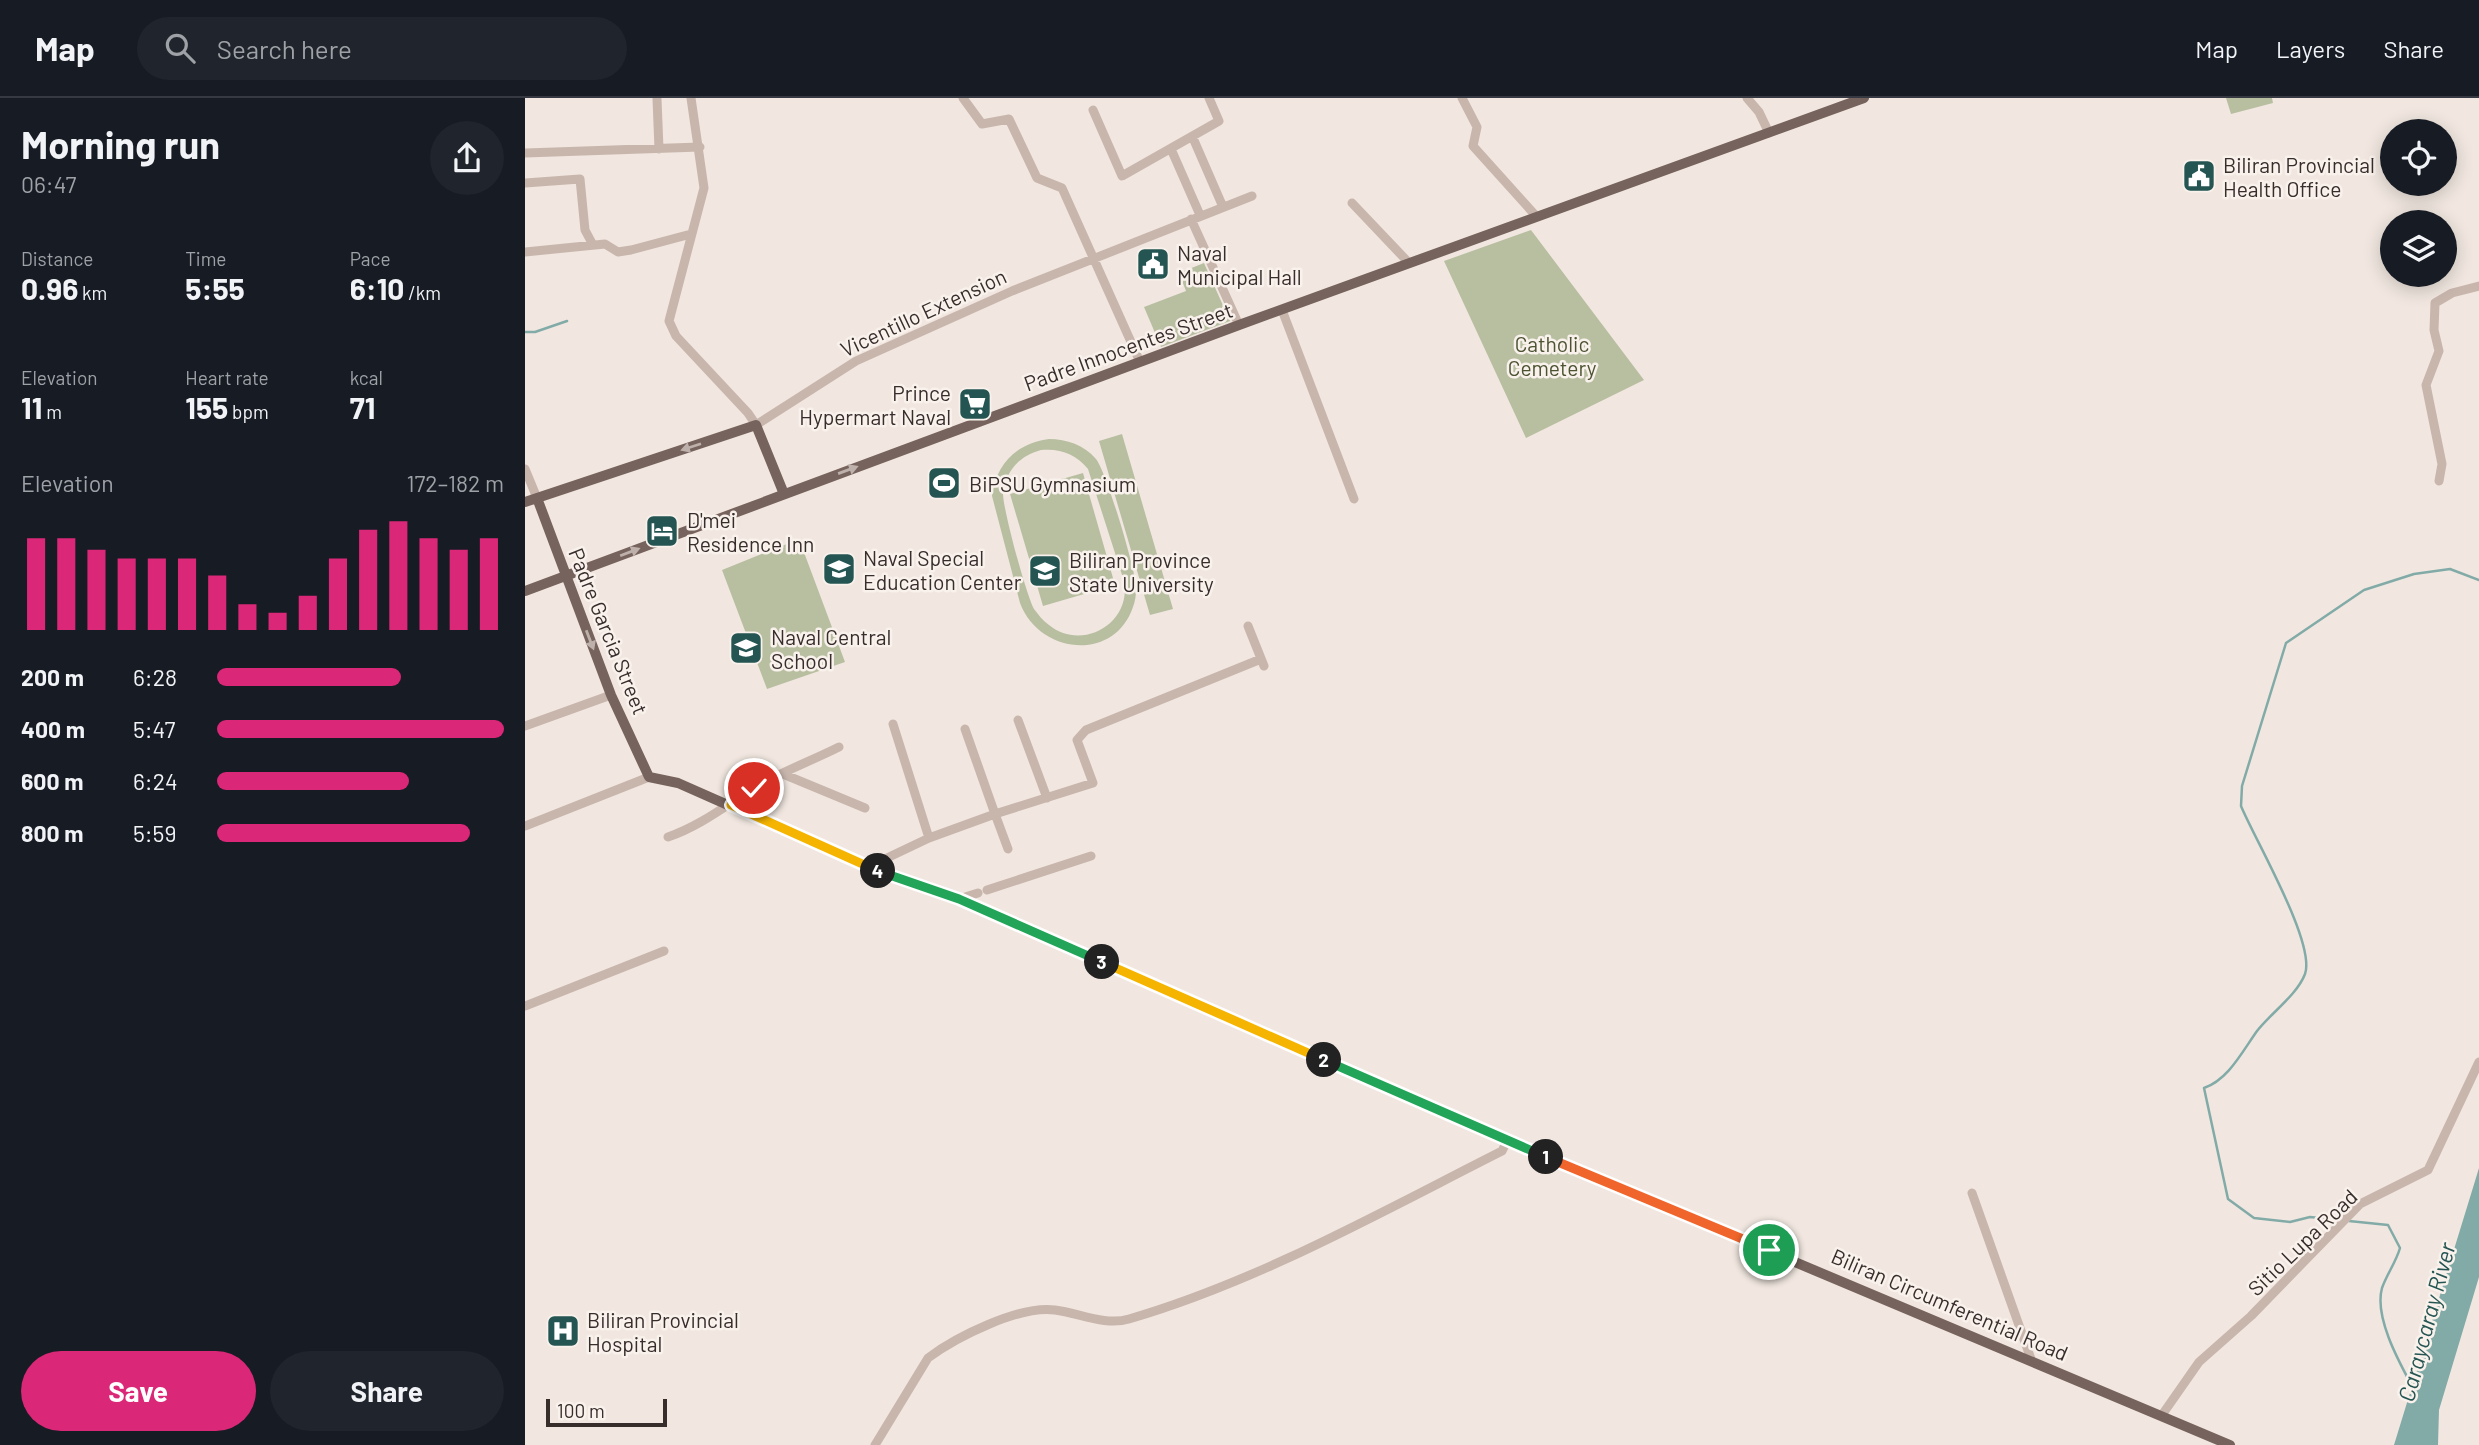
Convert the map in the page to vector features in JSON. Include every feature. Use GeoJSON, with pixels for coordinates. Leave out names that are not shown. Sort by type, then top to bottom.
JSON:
{"type":"FeatureCollection","features":[{"type":"Feature","properties":{"kind":"main road","name":"Padre Innocentes Street"},"geometry":{"type":"LineString","coordinates":[[525,591],[1239,325],[1864,98]]}},
{"type":"Feature","properties":{"kind":"main road"},"geometry":{"type":"LineString","coordinates":[[756,425],[784,494]]}},
{"type":"Feature","properties":{"kind":"main road","name":"Vicentillo Extension"},"geometry":{"type":"LineString","coordinates":[[525,502],[756,425]]}},
{"type":"Feature","properties":{"kind":"main road","name":"Padre Garcia Street"},"geometry":{"type":"LineString","coordinates":[[537,498],[611,695],[649,777]]}},
{"type":"Feature","properties":{"kind":"main road","name":"Biliran Circumferential Road"},"geometry":{"type":"LineString","coordinates":[[649,777],[678,783],[868,867],[959,899],[1507,1140],[2230,1445]]}},
{"type":"Feature","properties":{"kind":"street"},"geometry":{"type":"LineString","coordinates":[[691,98],[704,188],[669,321],[676,336],[756,425]]}},
{"type":"Feature","properties":{"kind":"street"},"geometry":{"type":"LineString","coordinates":[[963,98],[982,124],[1009,119],[1037,178],[1062,188],[1140,362]]}},
{"type":"Feature","properties":{"kind":"street"},"geometry":{"type":"LineString","coordinates":[[1093,110],[1122,176],[1219,121],[1209,98]]}},
{"type":"Feature","properties":{"kind":"street"},"geometry":{"type":"LineString","coordinates":[[1462,98],[1477,127],[1473,146],[1537,216]]}},
{"type":"Feature","properties":{"kind":"street"},"geometry":{"type":"LineString","coordinates":[[1747,98],[1759,112],[1769,133]]}},
{"type":"Feature","properties":{"kind":"street"},"geometry":{"type":"LineString","coordinates":[[657,99],[659,149]]}},
{"type":"Feature","properties":{"kind":"street"},"geometry":{"type":"LineString","coordinates":[[1193,138],[1223,207]]}},
{"type":"Feature","properties":{"kind":"street"},"geometry":{"type":"LineString","coordinates":[[525,153],[700,147]]}},
{"type":"Feature","properties":{"kind":"street"},"geometry":{"type":"LineString","coordinates":[[1171,149],[1239,325]]}},
{"type":"Feature","properties":{"kind":"street"},"geometry":{"type":"LineString","coordinates":[[525,184],[580,179],[585,230],[593,245]]}},
{"type":"Feature","properties":{"kind":"street","name":"Vicentillo Extension"},"geometry":{"type":"LineString","coordinates":[[756,425],[856,361],[1095,257],[1252,196]]}},
{"type":"Feature","properties":{"kind":"street"},"geometry":{"type":"LineString","coordinates":[[1352,203],[1409,263]]}},
{"type":"Feature","properties":{"kind":"street"},"geometry":{"type":"LineString","coordinates":[[525,252],[605,244],[618,252],[691,234]]}},
{"type":"Feature","properties":{"kind":"street"},"geometry":{"type":"LineString","coordinates":[[2439,481],[2442,464],[2426,385],[2439,351],[2434,330],[2435,303],[2452,293],[2479,286]]}},
{"type":"Feature","properties":{"kind":"street"},"geometry":{"type":"LineString","coordinates":[[1282,310],[1354,499]]}},
{"type":"Feature","properties":{"kind":"street"},"geometry":{"type":"LineString","coordinates":[[525,469],[537,498]]}},
{"type":"Feature","properties":{"kind":"street"},"geometry":{"type":"LineString","coordinates":[[868,867],[929,838],[1093,783],[1077,740],[1086,730],[1263,662],[1248,626]]}},
{"type":"Feature","properties":{"kind":"street"},"geometry":{"type":"LineString","coordinates":[[525,726],[611,695]]}},
{"type":"Feature","properties":{"kind":"street"},"geometry":{"type":"LineString","coordinates":[[1019,720],[1047,798]]}},
{"type":"Feature","properties":{"kind":"street"},"geometry":{"type":"LineString","coordinates":[[893,724],[929,838]]}},
{"type":"Feature","properties":{"kind":"street"},"geometry":{"type":"LineString","coordinates":[[965,729],[1007,849]]}},
{"type":"Feature","properties":{"kind":"street"},"geometry":{"type":"LineString","coordinates":[[667,837],[685,831],[731,805],[754,788],[839,747]]}},
{"type":"Feature","properties":{"kind":"street"},"geometry":{"type":"LineString","coordinates":[[783,774],[865,808]]}},
{"type":"Feature","properties":{"kind":"street"},"geometry":{"type":"LineString","coordinates":[[525,826],[649,777]]}},
{"type":"Feature","properties":{"kind":"street"},"geometry":{"type":"LineString","coordinates":[[959,899],[1091,856]]}},
{"type":"Feature","properties":{"kind":"street"},"geometry":{"type":"LineString","coordinates":[[525,1006],[664,951]]}},
{"type":"Feature","properties":{"kind":"street","name":"Sitio Lupa Road"},"geometry":{"type":"LineString","coordinates":[[2162,1415],[2199,1363],[2251,1315],[2360,1204],[2428,1170],[2479,1062]]}},
{"type":"Feature","properties":{"kind":"street"},"geometry":{"type":"LineString","coordinates":[[875,1445],[928,1358],[940,1349],[1019,1313],[1046,1309],[1107,1321],[1126,1320],[1219,1287],[1313,1245],[1502,1151],[1507,1140]]}},
{"type":"Feature","properties":{"kind":"street"},"geometry":{"type":"LineString","coordinates":[[1972,1192],[2031,1359]]}},
{"type":"Feature","properties":{"kind":"green space"},"geometry":{"type":"Polygon","coordinates":[[[2226,98],[2272,98],[2273,103],[2231,114],[2226,98]]]}},
{"type":"Feature","properties":{"kind":"green space","name":"Catholic Cemetery"},"geometry":{"type":"Polygon","coordinates":[[[1531,230],[1644,380],[1526,438],[1444,261],[1531,230]]]}},
{"type":"Feature","properties":{"kind":"green space"},"geometry":{"type":"Polygon","coordinates":[[[1204,263],[1230,321],[1161,347],[1144,307],[1186,291],[1179,273],[1204,263]]]}},
{"type":"Feature","properties":{"kind":"green space"},"geometry":{"type":"Polygon","coordinates":[[[1122,434],[1173,609],[1150,615],[1099,441],[1122,434]]]}},
{"type":"Feature","properties":{"kind":"green space"},"geometry":{"type":"Polygon","coordinates":[[[1049,439],[1069,442],[1086,450],[1096,459],[1106,480],[1124,537],[1136,583],[1134,604],[1123,625],[1110,637],[1094,644],[1077,645],[1059,641],[1043,633],[1030,620],[1020,603],[992,496],[1003,465],[1018,450],[1049,439]],[[1048,450],[1026,456],[1011,471],[1003,493],[1007,516],[1034,609],[1047,623],[1062,633],[1089,634],[1102,629],[1120,609],[1124,596],[1124,581],[1088,469],[1073,456],[1048,450]]]}},
{"type":"Feature","properties":{"kind":"green space"},"geometry":{"type":"Polygon","coordinates":[[[1083,473],[1115,585],[1043,606],[1010,494],[1083,473]]]}},
{"type":"Feature","properties":{"kind":"green space"},"geometry":{"type":"Polygon","coordinates":[[[799,539],[845,662],[767,689],[722,570],[799,539]]]}},
{"type":"Feature","properties":{"kind":"water"},"geometry":{"type":"Polygon","coordinates":[[[2479,1168],[2479,1277],[2439,1410],[2438,1445],[2394,1445],[2479,1168]]]}},
{"type":"Feature","properties":{"kind":"waterway"},"geometry":{"type":"LineString","coordinates":[[525,332],[535,332],[567,321]]}},
{"type":"Feature","properties":{"kind":"waterway"},"geometry":{"type":"LineString","coordinates":[[2339,1220],[2310,1217],[2290,1222],[2254,1218],[2228,1199],[2204,1088],[2227,1072],[2257,1031],[2296,989],[2305,974],[2306,959],[2293,916],[2241,806],[2242,786],[2286,643],[2364,590],[2414,574],[2450,569],[2479,580]]}},
{"type":"Feature","properties":{"kind":"waterway","name":"Caraycaray River"},"geometry":{"type":"LineString","coordinates":[[2349,1221],[2388,1225],[2400,1248],[2382,1288],[2381,1312],[2389,1339],[2412,1386]]}},
{"type":"Feature","properties":{"kind":"place","name":"Biliran Provincial Health Office"},"geometry":{"type":"Point","coordinates":[2199,176]}},
{"type":"Feature","properties":{"kind":"place","name":"Naval Municipal Hall"},"geometry":{"type":"Point","coordinates":[1153,264]}},
{"type":"Feature","properties":{"kind":"place","name":"Prince Hypermart Naval"},"geometry":{"type":"Point","coordinates":[975,404]}},
{"type":"Feature","properties":{"kind":"place","name":"BiPSU Gymnasium"},"geometry":{"type":"Point","coordinates":[944,483]}},
{"type":"Feature","properties":{"kind":"place","name":"D'mei Residence Inn"},"geometry":{"type":"Point","coordinates":[662,531]}},
{"type":"Feature","properties":{"kind":"place","name":"Naval Special Education Center"},"geometry":{"type":"Point","coordinates":[839,569]}},
{"type":"Feature","properties":{"kind":"place","name":"Biliran Province State University"},"geometry":{"type":"Point","coordinates":[1045,571]}},
{"type":"Feature","properties":{"kind":"place","name":"Naval Central School"},"geometry":{"type":"Point","coordinates":[746,648]}},
{"type":"Feature","properties":{"kind":"place","name":"Biliran Provincial Hospital"},"geometry":{"type":"Point","coordinates":[563,1331]}},
{"type":"Feature","properties":{"kind":"route"},"geometry":{"type":"LineString","coordinates":[[754,788],[731,805],[868,867],[959,899],[1507,1140],[1769,1250]]}}]}
